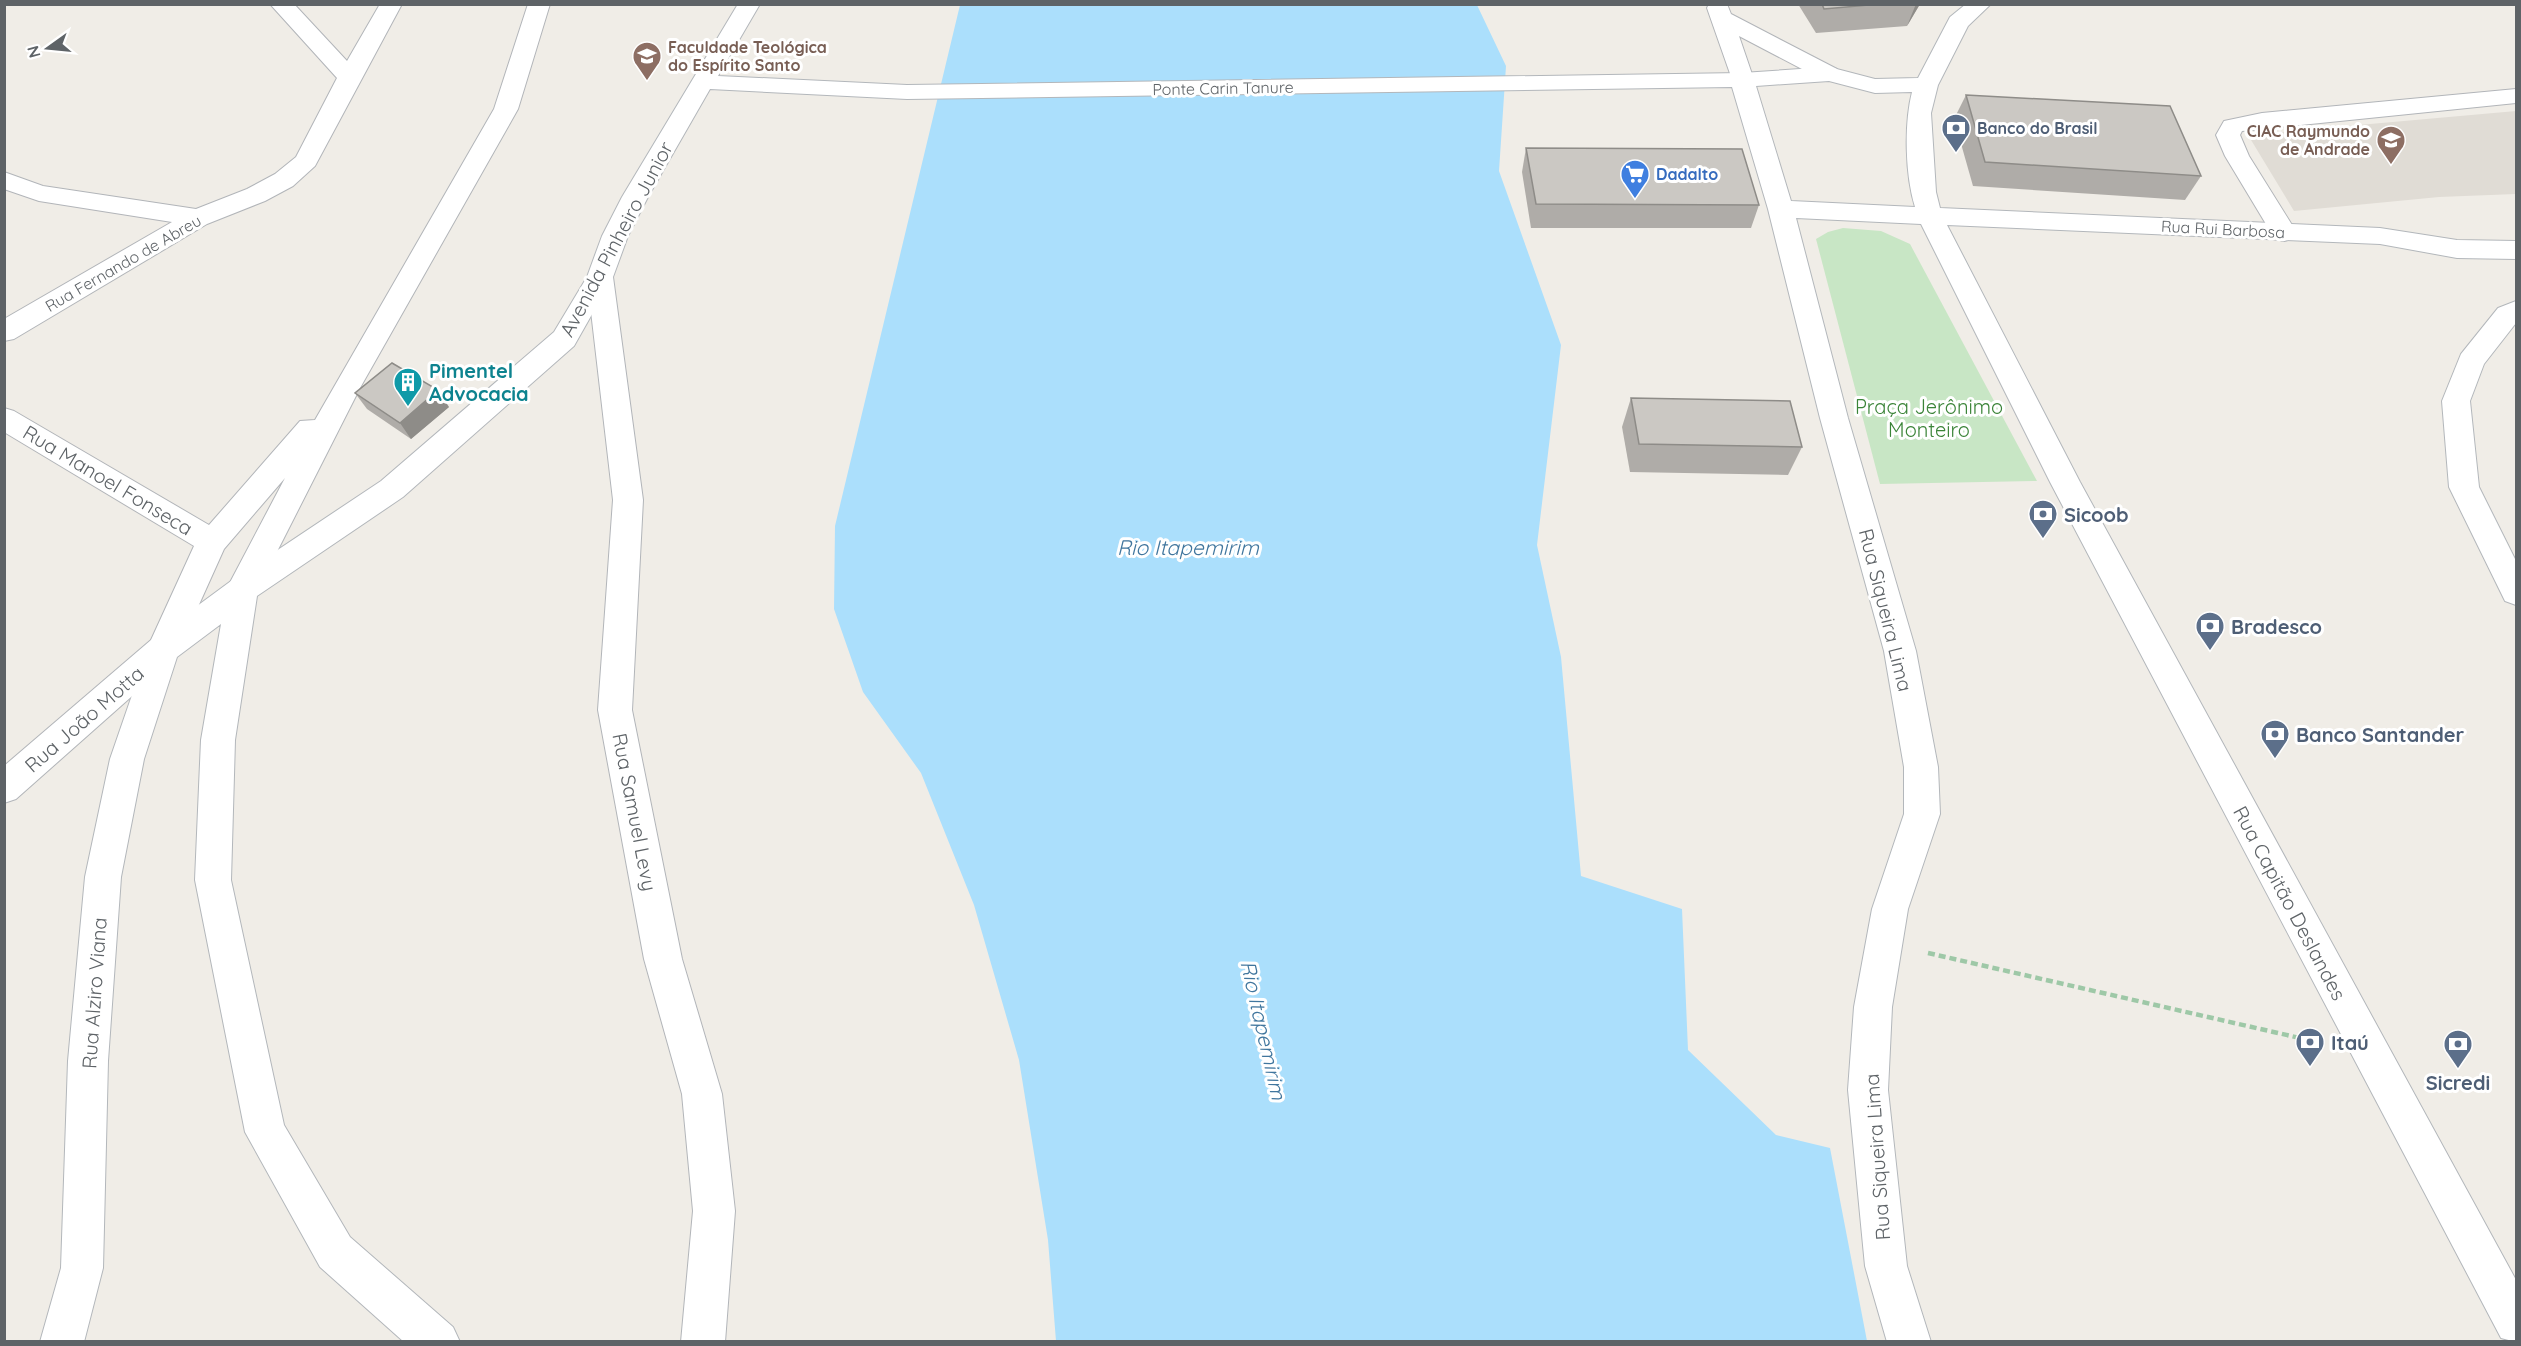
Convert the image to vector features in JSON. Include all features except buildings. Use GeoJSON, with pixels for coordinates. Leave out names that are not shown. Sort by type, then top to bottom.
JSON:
{"type":"FeatureCollection","features":[{"type":"Feature","properties":{"kind":"main road"},"geometry":{"type":"LineString","coordinates":[[281,4],[349,77]]}},
{"type":"Feature","properties":{"kind":"main road","name":"Rua Fernando de Abreu"},"geometry":{"type":"LineString","coordinates":[[4,332],[198,218],[256,195],[284,180],[306,161],[349,77],[392,4]]}},
{"type":"Feature","properties":{"kind":"main road"},"geometry":{"type":"LineString","coordinates":[[438,1341],[335,1252],[265,1132],[213,880],[218,740],[242,590],[346,387],[506,109],[539,4]]}},
{"type":"Feature","properties":{"kind":"main road","name":"Avenida Pinheiro Junior"},"geometry":{"type":"LineString","coordinates":[[163,649],[242,590],[392,489],[564,339],[600,277],[615,236],[635,197],[749,4]]}},
{"type":"Feature","properties":{"kind":"main road"},"geometry":{"type":"LineString","coordinates":[[1720,12],[1781,209],[1930,216],[1923,192],[1919,149],[1919,113],[1926,85],[1958,22],[1980,4]]}},
{"type":"Feature","properties":{"kind":"main road"},"geometry":{"type":"LineString","coordinates":[[1720,12],[1829,75],[1875,86],[1926,85]]}},
{"type":"Feature","properties":{"kind":"main road"},"geometry":{"type":"LineString","coordinates":[[1742,80],[1829,75]]}},
{"type":"Feature","properties":{"kind":"main road","name":"Ponte Carin Tanure"},"geometry":{"type":"LineString","coordinates":[[704,82],[907,92],[1742,80]]}},
{"type":"Feature","properties":{"kind":"main road"},"geometry":{"type":"LineString","coordinates":[[2284,233],[2237,156],[2228,135],[2233,126],[2262,120],[2517,96]]}},
{"type":"Feature","properties":{"kind":"main road"},"geometry":{"type":"LineString","coordinates":[[4,180],[39,193],[198,218]]}},
{"type":"Feature","properties":{"kind":"main road","name":"Rua Siqueira Lima"},"geometry":{"type":"LineString","coordinates":[[1781,209],[1834,418],[1900,651],[1921,767],[1922,814],[1890,909],[1873,1006],[1868,1090],[1886,1266],[1909,1341]]}},
{"type":"Feature","properties":{"kind":"main road","name":"Rua Rui Barbosa"},"geometry":{"type":"LineString","coordinates":[[1930,216],[2380,236],[2457,249],[2517,250]]}},
{"type":"Feature","properties":{"kind":"main road","name":"Rua Capitão Deslandes"},"geometry":{"type":"LineString","coordinates":[[1930,216],[2065,482],[2517,1323]]}},
{"type":"Feature","properties":{"kind":"main road","name":"Rua Samuel Levy"},"geometry":{"type":"LineString","coordinates":[[600,277],[628,500],[615,710],[663,959],[702,1094],[714,1210],[703,1341]]}},
{"type":"Feature","properties":{"kind":"main road"},"geometry":{"type":"LineString","coordinates":[[2517,310],[2508,315],[2471,361],[2456,401],[2464,487],[2517,592]]}},
{"type":"Feature","properties":{"kind":"main road","name":"Rua Alziro Viana"},"geometry":{"type":"LineString","coordinates":[[62,1341],[82,1268],[88,1061],[103,877],[127,759],[163,649],[212,542],[346,387]]}},
{"type":"Feature","properties":{"kind":"main road","name":"Rua Manoel Fonseca"},"geometry":{"type":"LineString","coordinates":[[4,418],[212,542]]}},
{"type":"Feature","properties":{"kind":"main road","name":"Rua João Motta"},"geometry":{"type":"LineString","coordinates":[[4,788],[163,649]]}},
{"type":"Feature","properties":{"kind":"path"},"geometry":{"type":"LineString","coordinates":[[1884,943],[2372,1055]]}},
{"type":"Feature","properties":{"kind":"shaded area","name":"CIAC Raymundo de Andrade"},"geometry":{"type":"Polygon","coordinates":[[[2516,111],[2516,194],[2439,197],[2294,211],[2248,135],[2516,111]]]}},
{"type":"Feature","properties":{"kind":"green space","name":"Praça Jerônimo Monteiro"},"geometry":{"type":"Polygon","coordinates":[[[1843,228],[1881,231],[1910,244],[2037,481],[1880,484],[1816,239],[1828,232],[1843,228]]]}},
{"type":"Feature","properties":{"kind":"water","name":"Rio Itapemirim"},"geometry":{"type":"Polygon","coordinates":[[[960,5],[1477,5],[1506,66],[1499,171],[1561,345],[1537,545],[1561,657],[1581,876],[1682,909],[1688,1050],[1776,1135],[1830,1148],[1867,1341],[1056,1341],[1048,1240],[1019,1060],[974,905],[921,773],[863,692],[834,609],[835,526],[960,5]]]}},
{"type":"Feature","properties":{"kind":"place","name":"Faculdade Teológica do Espírito Santo"},"geometry":{"type":"Point","coordinates":[647,82]}},
{"type":"Feature","properties":{"kind":"place","name":"Banco do Brasil"},"geometry":{"type":"Point","coordinates":[1956,154]}},
{"type":"Feature","properties":{"kind":"place","name":"CIAC Raymundo de Andrade"},"geometry":{"type":"Point","coordinates":[2391,166]}},
{"type":"Feature","properties":{"kind":"place","name":"Dadalto"},"geometry":{"type":"Point","coordinates":[1635,200]}},
{"type":"Feature","properties":{"kind":"place","name":"Pimentel Advocacia"},"geometry":{"type":"Point","coordinates":[408,408]}},
{"type":"Feature","properties":{"kind":"place","name":"Sicoob"},"geometry":{"type":"Point","coordinates":[2043,540]}},
{"type":"Feature","properties":{"kind":"place","name":"Bradesco"},"geometry":{"type":"Point","coordinates":[2210,652]}},
{"type":"Feature","properties":{"kind":"place","name":"Banco Santander"},"geometry":{"type":"Point","coordinates":[2275,760]}},
{"type":"Feature","properties":{"kind":"place","name":"Itaú"},"geometry":{"type":"Point","coordinates":[2310,1068]}},
{"type":"Feature","properties":{"kind":"place","name":"Sicredi"},"geometry":{"type":"Point","coordinates":[2458,1070]}}]}
